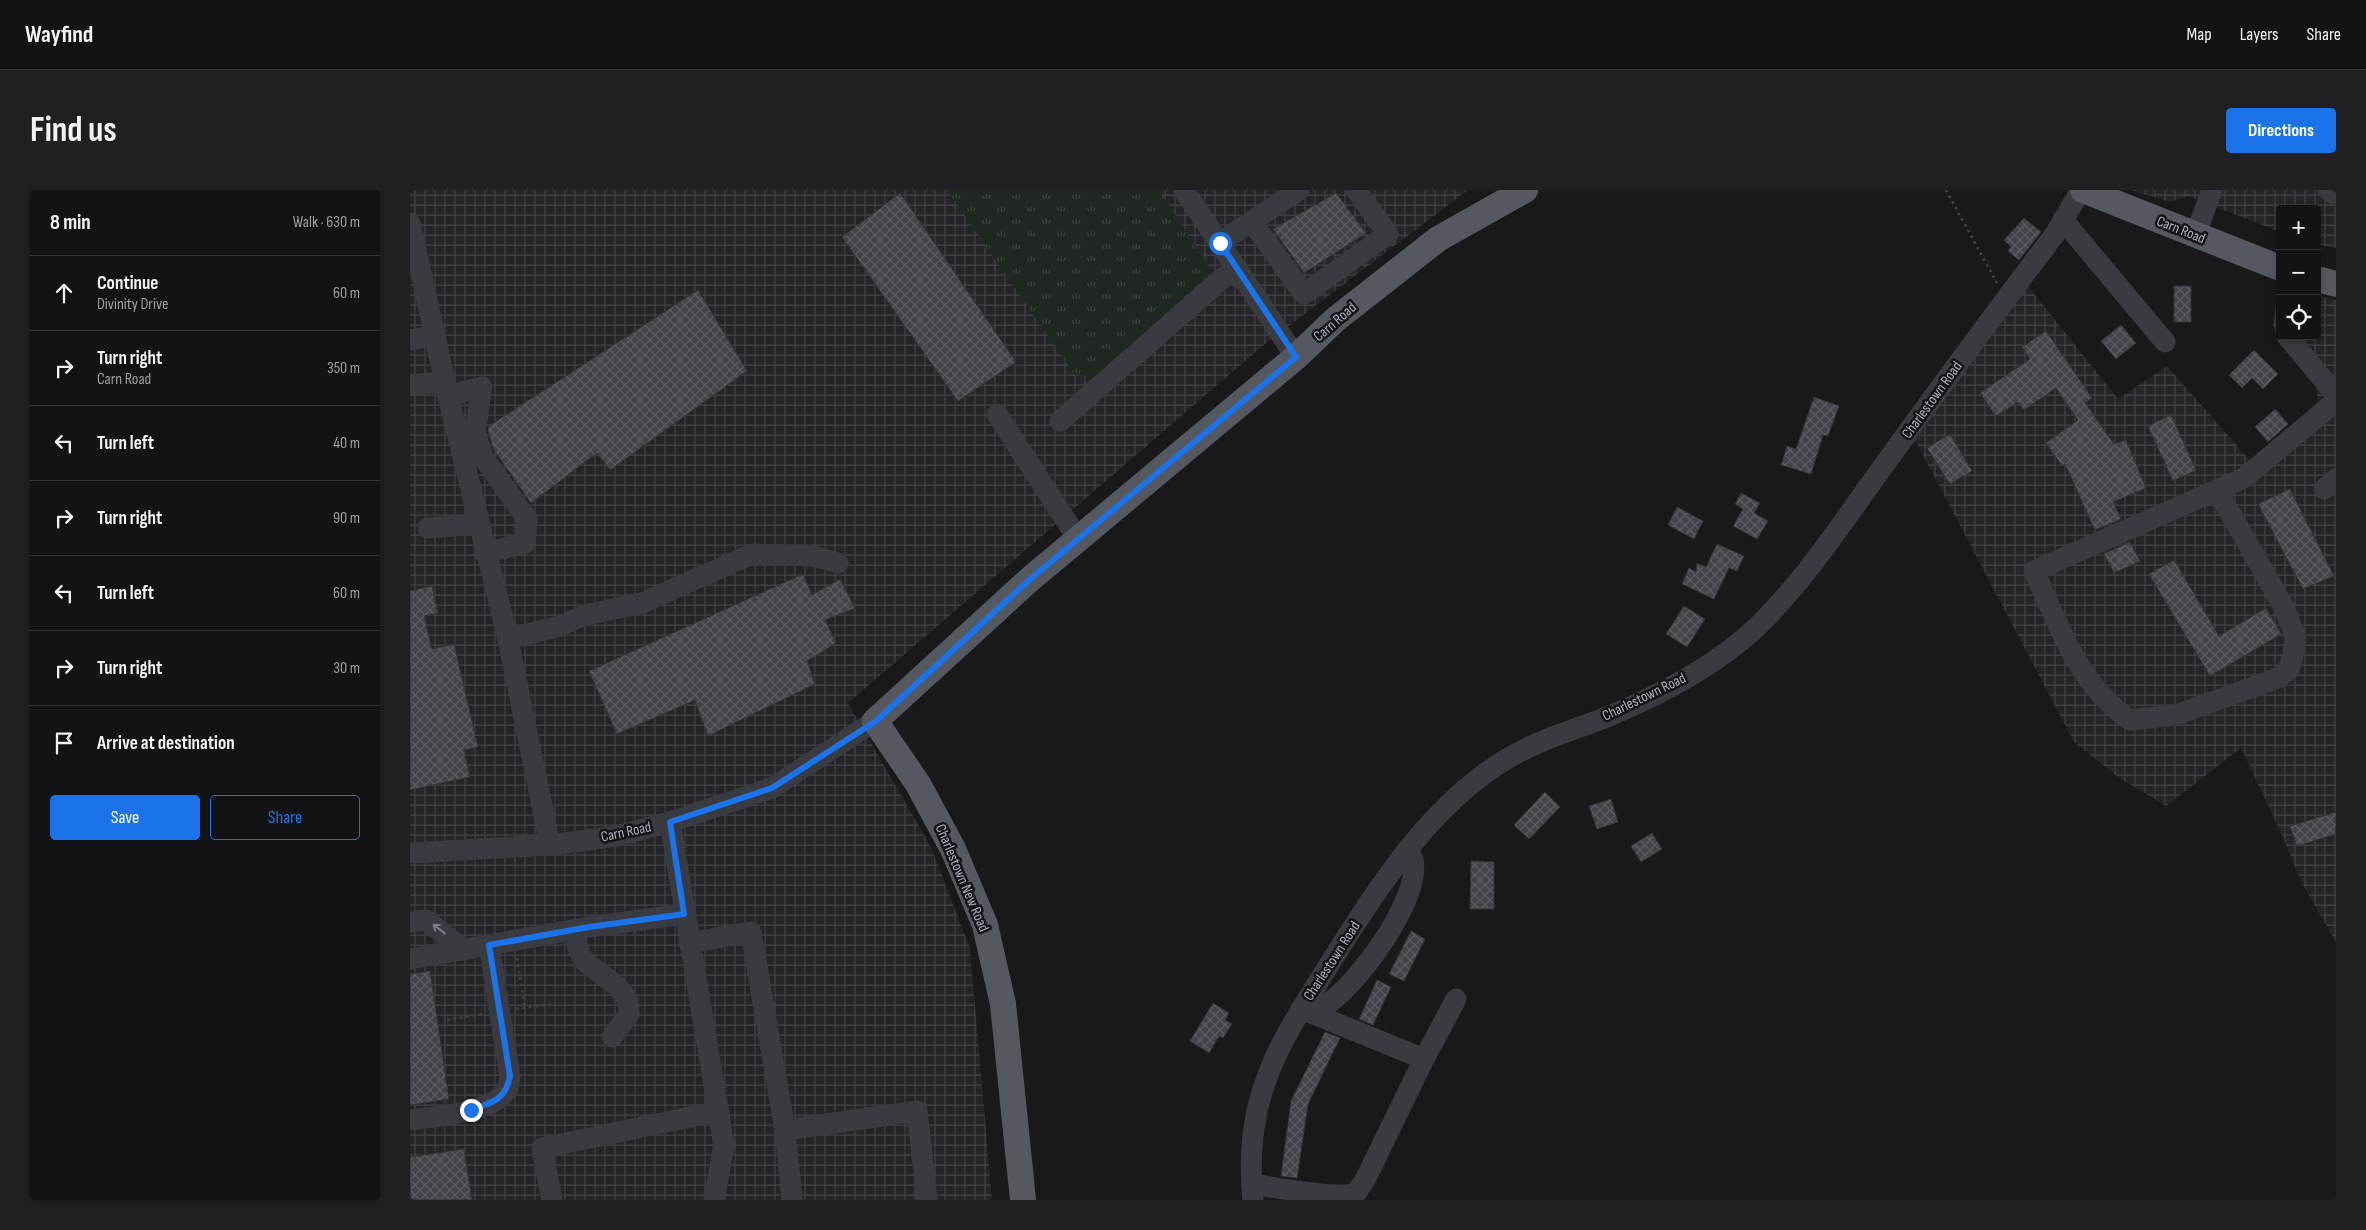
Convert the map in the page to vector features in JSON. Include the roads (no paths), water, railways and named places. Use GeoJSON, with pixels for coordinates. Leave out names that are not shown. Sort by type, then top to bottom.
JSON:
{"type":"FeatureCollection","features":[{"type":"Feature","properties":{"kind":"main road","name":"Carn Road"},"geometry":{"type":"LineString","coordinates":[[876,721],[1029,580],[1296,357],[1336,319],[1438,239],[1525,190]]}},
{"type":"Feature","properties":{"kind":"main road","name":"Carn Road"},"geometry":{"type":"LineString","coordinates":[[2082,190],[2276,266]]}},
{"type":"Feature","properties":{"kind":"main road"},"geometry":{"type":"LineString","coordinates":[[2321,280],[2336,284]]}},
{"type":"Feature","properties":{"kind":"main road","name":"Charlestown New Road"},"geometry":{"type":"LineString","coordinates":[[876,721],[918,784],[953,849],[985,925],[1003,1004],[1023,1200]]}},
{"type":"Feature","properties":{"kind":"street"},"geometry":{"type":"LineString","coordinates":[[1184,190],[1296,357]]}},
{"type":"Feature","properties":{"kind":"street"},"geometry":{"type":"LineString","coordinates":[[1220,243],[1299,190]]}},
{"type":"Feature","properties":{"kind":"street"},"geometry":{"type":"LineString","coordinates":[[1252,222],[1304,294],[1388,234],[1356,190]]}},
{"type":"Feature","properties":{"kind":"street","name":"Charlestown Road"},"geometry":{"type":"LineString","coordinates":[[1252,1192],[1254,1133],[1261,1096],[1272,1064],[1301,1009],[1383,881],[1407,850],[1437,817],[1467,790],[1509,758],[1540,743],[1607,717],[1674,684],[1708,664],[1755,628],[1806,573],[2006,300],[2082,190]]}},
{"type":"Feature","properties":{"kind":"street"},"geometry":{"type":"LineString","coordinates":[[2195,236],[2212,190]]}},
{"type":"Feature","properties":{"kind":"street"},"geometry":{"type":"LineString","coordinates":[[2328,190],[2336,195]]}},
{"type":"Feature","properties":{"kind":"street"},"geometry":{"type":"LineString","coordinates":[[2063,220],[2164,342]]}},
{"type":"Feature","properties":{"kind":"street"},"geometry":{"type":"LineString","coordinates":[[410,223],[446,389],[485,553],[508,639],[550,845]]}},
{"type":"Feature","properties":{"kind":"street"},"geometry":{"type":"LineString","coordinates":[[1060,421],[1224,278],[1238,269]]}},
{"type":"Feature","properties":{"kind":"street"},"geometry":{"type":"LineString","coordinates":[[410,340],[435,336]]}},
{"type":"Feature","properties":{"kind":"street"},"geometry":{"type":"LineString","coordinates":[[2290,340],[2336,395]]}},
{"type":"Feature","properties":{"kind":"street"},"geometry":{"type":"LineString","coordinates":[[410,385],[446,389],[482,387],[475,432],[483,457],[527,519],[525,543],[485,553]]}},
{"type":"Feature","properties":{"kind":"street"},"geometry":{"type":"LineString","coordinates":[[2217,490],[2284,607],[2295,635],[2293,655],[2289,668],[2278,678],[2176,715],[2130,720],[2116,711],[2096,691],[2082,670],[2067,644],[2034,571],[2244,478],[2260,467],[2336,401]]}},
{"type":"Feature","properties":{"kind":"street"},"geometry":{"type":"LineString","coordinates":[[997,414],[1078,539]]}},
{"type":"Feature","properties":{"kind":"street"},"geometry":{"type":"LineString","coordinates":[[428,528],[479,524]]}},
{"type":"Feature","properties":{"kind":"street"},"geometry":{"type":"LineString","coordinates":[[508,639],[560,626],[585,615],[642,603],[752,554],[813,556],[838,563]]}},
{"type":"Feature","properties":{"kind":"street","name":"Carn Road"},"geometry":{"type":"LineString","coordinates":[[410,853],[550,845],[617,836],[670,822],[772,788],[876,721]]}},
{"type":"Feature","properties":{"kind":"street"},"geometry":{"type":"LineString","coordinates":[[670,822],[724,1145],[714,1200]]}},
{"type":"Feature","properties":{"kind":"street"},"geometry":{"type":"LineString","coordinates":[[1301,1009],[1324,1006],[1336,997],[1372,960],[1392,928],[1410,888],[1413,860],[1407,850]]}},
{"type":"Feature","properties":{"kind":"street"},"geometry":{"type":"LineString","coordinates":[[410,958],[684,914]]}},
{"type":"Feature","properties":{"kind":"street"},"geometry":{"type":"LineString","coordinates":[[410,922],[426,920],[464,950]]}},
{"type":"Feature","properties":{"kind":"street"},"geometry":{"type":"LineString","coordinates":[[575,930],[578,948],[583,960],[617,986],[628,1000],[629,1014],[612,1037]]}},
{"type":"Feature","properties":{"kind":"street"},"geometry":{"type":"LineString","coordinates":[[689,943],[751,932],[785,1130],[792,1200]]}},
{"type":"Feature","properties":{"kind":"street"},"geometry":{"type":"LineString","coordinates":[[410,1120],[471,1110],[495,1102],[508,1088],[510,1076],[489,945]]}},
{"type":"Feature","properties":{"kind":"street"},"geometry":{"type":"LineString","coordinates":[[1252,1192],[1342,1196],[1356,1193],[1366,1180],[1424,1059],[1456,999]]}},
{"type":"Feature","properties":{"kind":"street"},"geometry":{"type":"LineString","coordinates":[[1301,1009],[1424,1059]]}},
{"type":"Feature","properties":{"kind":"street"},"geometry":{"type":"LineString","coordinates":[[552,1200],[542,1148],[719,1111]]}},
{"type":"Feature","properties":{"kind":"street"},"geometry":{"type":"LineString","coordinates":[[785,1130],[917,1111],[927,1200]]}}]}
